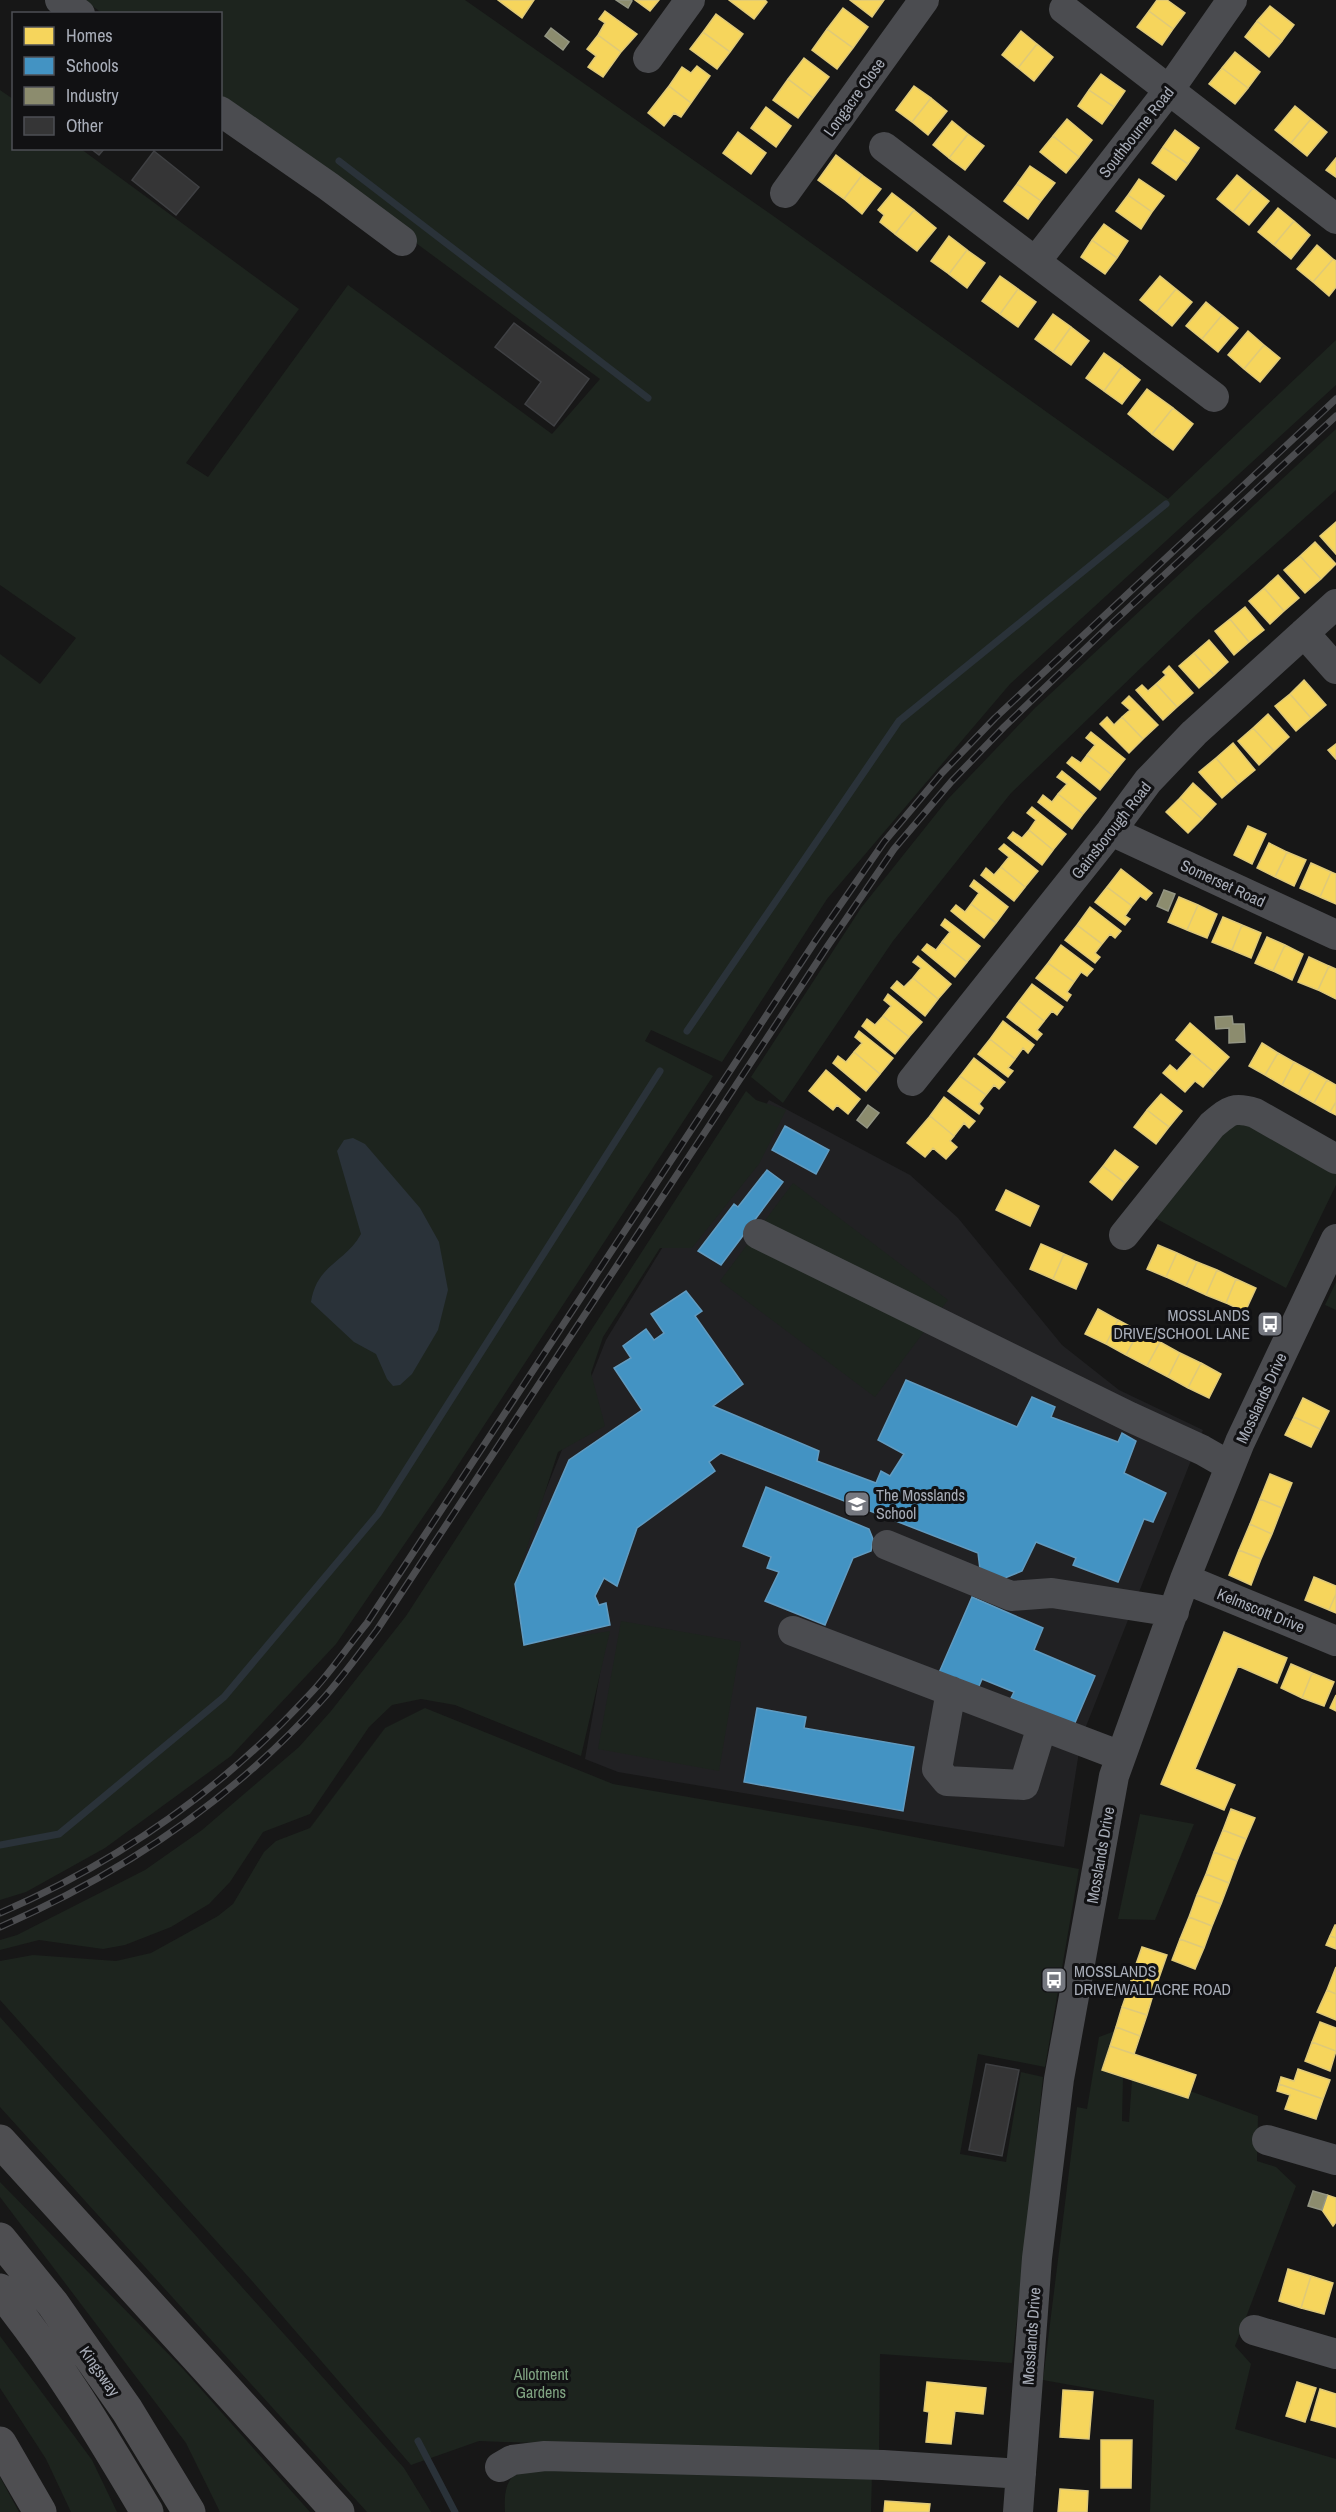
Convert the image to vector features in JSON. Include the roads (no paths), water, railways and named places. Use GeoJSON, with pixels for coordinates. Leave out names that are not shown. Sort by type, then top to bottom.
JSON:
{"type":"FeatureCollection","features":[{"type":"Feature","properties":{"kind":"highway"},"geometry":{"type":"LineString","coordinates":[[0,2141],[338,2512]]}},
{"type":"Feature","properties":{"kind":"highway","name":"Kingsway"},"geometry":{"type":"LineString","coordinates":[[0,2239],[52,2304],[127,2410],[189,2512]]}},
{"type":"Feature","properties":{"kind":"highway"},"geometry":{"type":"LineString","coordinates":[[0,2290],[32,2329],[103,2438],[147,2512]]}},
{"type":"Feature","properties":{"kind":"highway"},"geometry":{"type":"LineString","coordinates":[[0,2443],[40,2512]]}},
{"type":"Feature","properties":{"kind":"street"},"geometry":{"type":"LineString","coordinates":[[60,0],[77,12]]}},
{"type":"Feature","properties":{"kind":"street"},"geometry":{"type":"LineString","coordinates":[[648,58],[690,0]]}},
{"type":"Feature","properties":{"kind":"street","name":"Longacre Close"},"geometry":{"type":"LineString","coordinates":[[785,193],[924,0]]}},
{"type":"Feature","properties":{"kind":"street","name":"Southbourne Road"},"geometry":{"type":"LineString","coordinates":[[1036,261],[1169,90],[1232,0]]}},
{"type":"Feature","properties":{"kind":"street"},"geometry":{"type":"LineString","coordinates":[[1064,9],[1336,219]]}},
{"type":"Feature","properties":{"kind":"street"},"geometry":{"type":"LineString","coordinates":[[222,112],[402,241]]}},
{"type":"Feature","properties":{"kind":"street"},"geometry":{"type":"LineString","coordinates":[[884,147],[1214,397]]}},
{"type":"Feature","properties":{"kind":"street","name":"Gainsborough Road"},"geometry":{"type":"LineString","coordinates":[[912,1081],[1111,831],[1148,781],[1194,733],[1336,604]]}},
{"type":"Feature","properties":{"kind":"street"},"geometry":{"type":"LineString","coordinates":[[1304,633],[1336,669]]}},
{"type":"Feature","properties":{"kind":"street","name":"Somerset Road"},"geometry":{"type":"LineString","coordinates":[[1111,831],[1336,935]]}},
{"type":"Feature","properties":{"kind":"street"},"geometry":{"type":"LineString","coordinates":[[1124,1235],[1212,1125],[1229,1111],[1240,1108],[1255,1113],[1336,1159]]}},
{"type":"Feature","properties":{"kind":"street"},"geometry":{"type":"LineString","coordinates":[[758,1234],[1130,1417],[1202,1450],[1230,1466]]}},
{"type":"Feature","properties":{"kind":"street","name":"Mosslands Drive"},"geometry":{"type":"LineString","coordinates":[[1018,2512],[1037,2258],[1059,2079],[1114,1776],[1185,1579],[1230,1466],[1336,1239]]}},
{"type":"Feature","properties":{"kind":"street"},"geometry":{"type":"LineString","coordinates":[[887,1545],[1011,1596],[1052,1593],[1174,1612]]}},
{"type":"Feature","properties":{"kind":"street","name":"Kelmscott Drive"},"geometry":{"type":"LineString","coordinates":[[1185,1579],[1336,1641]]}},
{"type":"Feature","properties":{"kind":"street"},"geometry":{"type":"LineString","coordinates":[[793,1631],[1121,1756]]}},
{"type":"Feature","properties":{"kind":"street"},"geometry":{"type":"LineString","coordinates":[[951,1691],[938,1769],[947,1781],[1024,1785],[1042,1726]]}},
{"type":"Feature","properties":{"kind":"street"},"geometry":{"type":"LineString","coordinates":[[1267,2140],[1334,2152]]}},
{"type":"Feature","properties":{"kind":"street"},"geometry":{"type":"LineString","coordinates":[[1254,2330],[1336,2354]]}},
{"type":"Feature","properties":{"kind":"street"},"geometry":{"type":"LineString","coordinates":[[500,2468],[512,2460],[545,2456],[884,2465],[1021,2474]]}},
{"type":"Feature","properties":{"kind":"waterway"},"geometry":{"type":"LineString","coordinates":[[339,161],[648,398]]}},
{"type":"Feature","properties":{"kind":"waterway"},"geometry":{"type":"LineString","coordinates":[[687,1031],[899,721],[1166,504]]}},
{"type":"Feature","properties":{"kind":"waterway"},"geometry":{"type":"LineString","coordinates":[[0,1845],[59,1834],[224,1697],[378,1514],[660,1071]]}},
{"type":"Feature","properties":{"kind":"waterway"},"geometry":{"type":"LineString","coordinates":[[418,2441],[455,2512]]}},
{"type":"Feature","properties":{"kind":"railway"},"geometry":{"type":"LineString","coordinates":[[0,1913],[86,1871],[167,1820],[241,1761],[277,1729],[318,1686],[367,1623],[816,940],[884,842],[942,773],[995,718],[1336,399]]}},
{"type":"Feature","properties":{"kind":"railway"},"geometry":{"type":"LineString","coordinates":[[0,1927],[89,1883],[172,1831],[250,1771],[321,1701],[377,1630],[894,849],[951,782],[1004,727],[1108,627],[1336,416]]}},
{"type":"Feature","properties":{"kind":"place","name":"MOSSLANDS DRIVE/SCHOOL LANE"},"geometry":{"type":"Point","coordinates":[1270,1324]}},
{"type":"Feature","properties":{"kind":"place","name":"The Mosslands School"},"geometry":{"type":"Point","coordinates":[857,1504]}},
{"type":"Feature","properties":{"kind":"place","name":"MOSSLANDS DRIVE/WALLACRE ROAD"},"geometry":{"type":"Point","coordinates":[1054,1980]}},
{"type":"Feature","properties":{"kind":"park label","name":"Allotment Gardens"},"geometry":{"type":"Point","coordinates":[541,2383]}}]}
